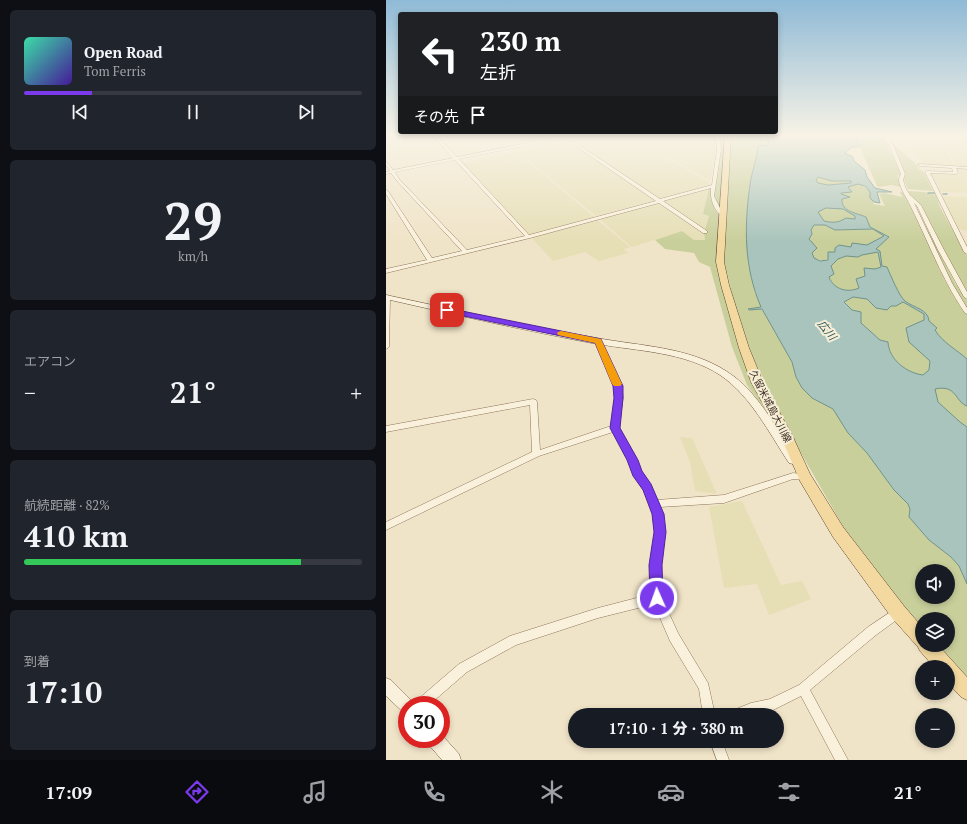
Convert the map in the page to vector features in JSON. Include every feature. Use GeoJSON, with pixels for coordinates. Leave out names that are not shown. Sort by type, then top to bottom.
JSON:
{"type":"FeatureCollection","features":[{"type":"Feature","properties":{"kind":"main road","name":"久留米城島大川線"},"geometry":{"type":"LineString","coordinates":[[725,170],[720,262],[725,285],[744,348],[757,382],[787,437],[805,476],[838,532],[898,612],[915,632]]}},
{"type":"Feature","properties":{"kind":"main road"},"geometry":{"type":"LineString","coordinates":[[932,652],[940,660]]}},
{"type":"Feature","properties":{"kind":"main road"},"geometry":{"type":"LineString","coordinates":[[955,678],[967,691]]}},
{"type":"Feature","properties":{"kind":"street"},"geometry":{"type":"LineString","coordinates":[[466,170],[528,237]]}},
{"type":"Feature","properties":{"kind":"street"},"geometry":{"type":"LineString","coordinates":[[614,170],[705,232]]}},
{"type":"Feature","properties":{"kind":"street"},"geometry":{"type":"LineString","coordinates":[[716,170],[712,196],[719,211],[723,214]]}},
{"type":"Feature","properties":{"kind":"street"},"geometry":{"type":"LineString","coordinates":[[902,170],[903,174],[901,180],[908,196],[947,280],[957,299],[967,312]]}},
{"type":"Feature","properties":{"kind":"street"},"geometry":{"type":"LineString","coordinates":[[955,170],[956,173],[927,172],[960,232],[967,252]]}},
{"type":"Feature","properties":{"kind":"street"},"geometry":{"type":"LineString","coordinates":[[389,172],[464,251]]}},
{"type":"Feature","properties":{"kind":"street"},"geometry":{"type":"LineString","coordinates":[[386,271],[432,261],[464,251],[528,237],[714,186]]}},
{"type":"Feature","properties":{"kind":"street"},"geometry":{"type":"LineString","coordinates":[[386,191],[432,261]]}},
{"type":"Feature","properties":{"kind":"street"},"geometry":{"type":"LineString","coordinates":[[908,196],[918,205],[967,297]]}},
{"type":"Feature","properties":{"kind":"street"},"geometry":{"type":"LineString","coordinates":[[386,347],[386,297],[598,341],[660,352],[701,362],[722,373],[747,395],[805,476]]}},
{"type":"Feature","properties":{"kind":"street"},"geometry":{"type":"LineString","coordinates":[[598,341],[618,386],[619,398],[615,428],[633,460],[637,473],[647,487],[658,514],[660,532],[656,565],[657,598],[674,637],[704,687],[708,708]]}},
{"type":"Feature","properties":{"kind":"street"},"geometry":{"type":"LineString","coordinates":[[386,429],[533,402],[536,454]]}},
{"type":"Feature","properties":{"kind":"street"},"geometry":{"type":"LineString","coordinates":[[386,526],[536,454],[615,428]]}},
{"type":"Feature","properties":{"kind":"street"},"geometry":{"type":"LineString","coordinates":[[654,504],[719,500],[793,476],[805,476]]}},
{"type":"Feature","properties":{"kind":"street"},"geometry":{"type":"LineString","coordinates":[[430,696],[463,668],[514,640],[598,613],[657,598]]}},
{"type":"Feature","properties":{"kind":"street"},"geometry":{"type":"LineString","coordinates":[[756,708],[771,705],[803,689],[872,631],[898,612]]}},
{"type":"Feature","properties":{"kind":"street"},"geometry":{"type":"LineString","coordinates":[[386,685],[398,697]]}},
{"type":"Feature","properties":{"kind":"street"},"geometry":{"type":"LineString","coordinates":[[803,689],[842,760]]}},
{"type":"Feature","properties":{"kind":"street"},"geometry":{"type":"LineString","coordinates":[[443,748],[453,760]]}},
{"type":"Feature","properties":{"kind":"street"},"geometry":{"type":"LineString","coordinates":[[719,748],[723,760]]}},
{"type":"Feature","properties":{"kind":"shaded area"},"geometry":{"type":"Polygon","coordinates":[[[469,170],[539,170],[594,217],[528,235],[469,170]]]}},
{"type":"Feature","properties":{"kind":"shaded area"},"geometry":{"type":"Polygon","coordinates":[[[541,170],[612,170],[656,200],[596,216],[541,170]]]}},
{"type":"Feature","properties":{"kind":"shaded area"},"geometry":{"type":"Polygon","coordinates":[[[617,170],[689,170],[709,182],[709,186],[659,199],[617,170]]]}},
{"type":"Feature","properties":{"kind":"shaded area"},"geometry":{"type":"Polygon","coordinates":[[[691,170],[712,170],[710,181],[691,170]]]}},
{"type":"Feature","properties":{"kind":"shaded area"},"geometry":{"type":"Polygon","coordinates":[[[957,170],[967,170],[967,193],[940,192],[930,173],[959,175],[957,170]]]}},
{"type":"Feature","properties":{"kind":"shaded area"},"geometry":{"type":"Polygon","coordinates":[[[709,188],[703,214],[709,216],[705,230],[662,201],[709,188]]]}},
{"type":"Feature","properties":{"kind":"shaded area"},"geometry":{"type":"Polygon","coordinates":[[[942,196],[967,197],[967,231],[959,229],[942,196]]]}},
{"type":"Feature","properties":{"kind":"shaded area"},"geometry":{"type":"Polygon","coordinates":[[[658,202],[704,233],[705,240],[694,240],[682,231],[632,247],[598,218],[658,202]]]}},
{"type":"Feature","properties":{"kind":"shaded area"},"geometry":{"type":"Polygon","coordinates":[[[596,219],[630,247],[624,249],[628,253],[599,261],[585,252],[553,261],[531,237],[596,219]]]}},
{"type":"Feature","properties":{"kind":"shaded area"},"geometry":{"type":"Polygon","coordinates":[[[680,437],[692,438],[717,494],[695,491],[690,462],[680,437]]]}},
{"type":"Feature","properties":{"kind":"shaded area"},"geometry":{"type":"Polygon","coordinates":[[[742,501],[781,585],[802,581],[811,599],[769,615],[757,584],[724,588],[709,507],[742,501]]]}},
{"type":"Feature","properties":{"kind":"green space"},"geometry":{"type":"Polygon","coordinates":[[[716,170],[723,170],[720,210],[714,196],[716,170]]]}},
{"type":"Feature","properties":{"kind":"green space"},"geometry":{"type":"Polygon","coordinates":[[[729,170],[764,170],[746,221],[748,264],[755,293],[762,307],[748,310],[762,309],[792,362],[796,377],[802,388],[833,409],[848,433],[867,453],[894,490],[908,504],[910,509],[909,517],[929,540],[951,557],[959,566],[965,577],[967,584],[967,681],[955,668],[955,660],[948,660],[940,652],[955,652],[955,612],[915,612],[915,621],[848,535],[793,439],[752,356],[733,298],[723,256],[729,170]]]}},
{"type":"Feature","properties":{"kind":"green space"},"geometry":{"type":"Polygon","coordinates":[[[870,170],[899,170],[901,176],[897,175],[901,187],[891,185],[877,186],[870,170]]]}},
{"type":"Feature","properties":{"kind":"green space"},"geometry":{"type":"Polygon","coordinates":[[[904,170],[923,171],[933,191],[908,189],[904,180],[904,170]]]}},
{"type":"Feature","properties":{"kind":"green space"},"geometry":{"type":"Polygon","coordinates":[[[805,176],[840,178],[856,182],[864,186],[870,192],[870,198],[874,202],[873,204],[885,206],[879,194],[884,193],[902,197],[900,192],[904,192],[945,281],[967,315],[967,427],[940,405],[936,398],[934,387],[935,357],[930,376],[909,372],[894,357],[888,342],[880,340],[861,323],[861,312],[852,310],[844,301],[863,290],[852,292],[845,291],[836,286],[830,279],[829,275],[832,265],[843,254],[825,260],[814,259],[805,225],[840,225],[818,220],[819,188],[805,176]]]}},
{"type":"Feature","properties":{"kind":"green space"},"geometry":{"type":"Polygon","coordinates":[[[709,188],[712,188],[711,196],[719,214],[717,268],[739,347],[772,419],[747,385],[732,347],[710,267],[699,262],[694,253],[665,249],[655,240],[682,231],[694,240],[705,240],[704,233],[709,216],[703,214],[709,188]]]}},
{"type":"Feature","properties":{"kind":"green space"},"geometry":{"type":"Polygon","coordinates":[[[908,191],[924,192],[936,195],[940,207],[967,256],[967,294],[926,214],[908,191]]]}},
{"type":"Feature","properties":{"kind":"green space"},"geometry":{"type":"Polygon","coordinates":[[[913,202],[955,283],[967,301],[967,309],[960,299],[913,202]]]}},
{"type":"Feature","properties":{"kind":"water","name":"広川"},"geometry":{"type":"Polygon","coordinates":[[[753,170],[865,170],[867,177],[875,188],[892,192],[877,192],[880,203],[874,202],[870,198],[870,192],[865,186],[858,184],[848,187],[852,192],[841,193],[850,197],[842,199],[842,203],[844,207],[850,211],[866,217],[870,227],[889,237],[876,249],[880,251],[882,266],[887,267],[900,295],[905,301],[923,311],[928,317],[929,321],[937,328],[935,330],[938,334],[950,346],[967,359],[967,406],[960,401],[952,391],[942,388],[935,389],[938,402],[967,427],[967,584],[959,566],[951,557],[929,540],[909,517],[910,509],[908,504],[894,490],[867,453],[848,433],[833,409],[812,398],[802,388],[796,377],[792,362],[762,309],[748,309],[761,307],[755,292],[748,262],[746,232],[748,201],[753,170]],[[818,177],[816,180],[818,183],[828,185],[851,183],[851,181],[832,181],[818,177]],[[826,208],[818,212],[824,221],[838,222],[846,218],[855,219],[855,216],[843,209],[826,208]],[[814,225],[809,239],[817,248],[812,253],[814,258],[820,261],[828,260],[828,252],[835,252],[835,248],[839,245],[851,247],[852,243],[867,245],[884,236],[873,229],[835,230],[825,225],[814,225]],[[878,252],[858,257],[846,256],[838,259],[831,266],[834,274],[829,277],[834,285],[838,288],[846,290],[859,288],[856,279],[865,276],[864,268],[875,269],[881,267],[878,252]],[[853,297],[844,302],[852,310],[861,312],[861,323],[880,340],[888,342],[889,349],[895,360],[905,368],[911,372],[923,375],[929,370],[930,361],[909,342],[906,328],[924,320],[924,314],[903,302],[896,306],[891,306],[887,310],[876,308],[867,299],[853,297]]]}},
{"type":"Feature","properties":{"kind":"waterway"},"geometry":{"type":"LineString","coordinates":[[928,193],[935,193]]}},
{"type":"Feature","properties":{"kind":"slow traffic"},"geometry":{"type":"LineString","coordinates":[[561,333],[598,341],[617,384]]}},
{"type":"Feature","properties":{"kind":"route"},"geometry":{"type":"LineString","coordinates":[[447,310],[598,341],[618,386],[619,398],[615,428],[633,460],[637,473],[647,487],[658,514],[660,532],[656,565],[657,598]]}}]}
